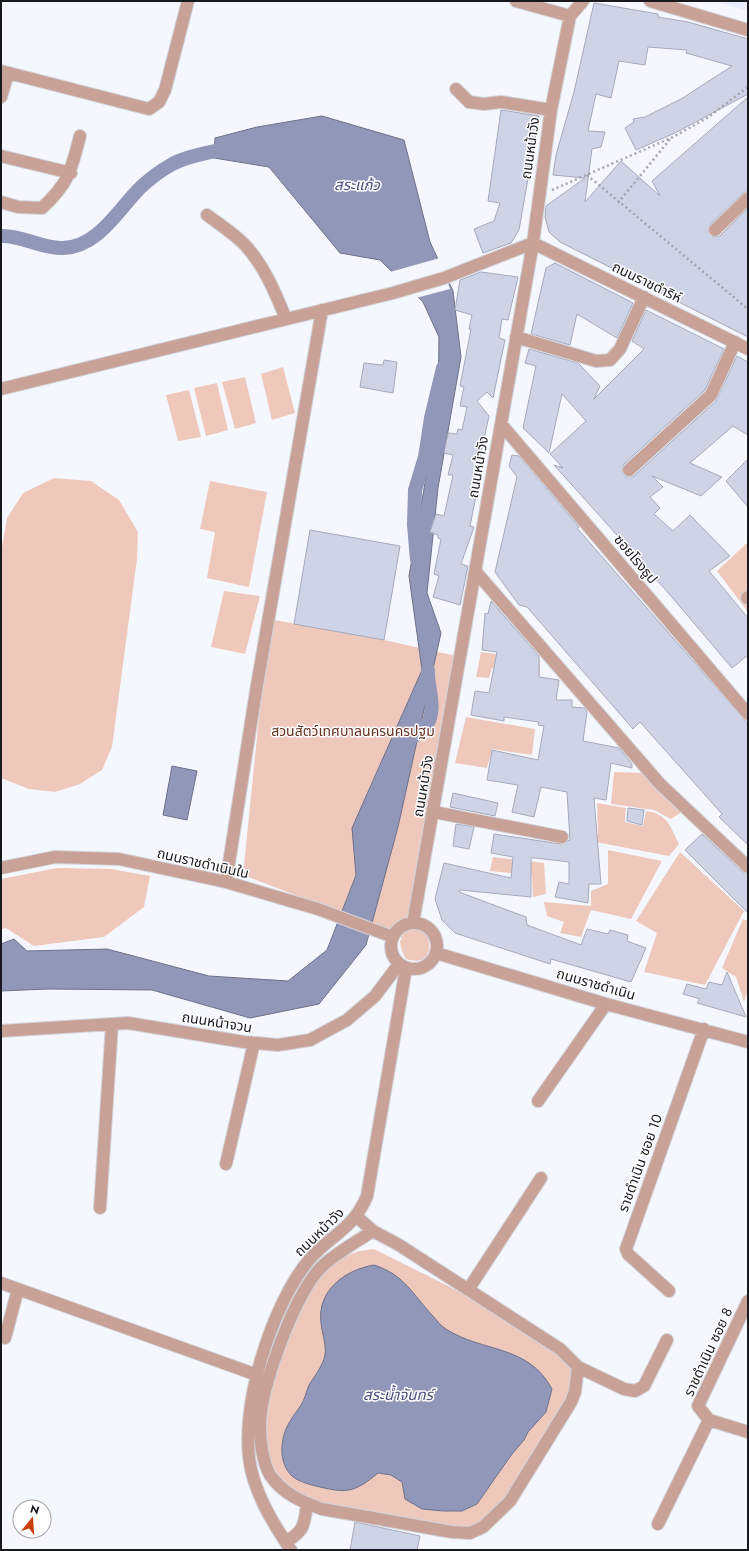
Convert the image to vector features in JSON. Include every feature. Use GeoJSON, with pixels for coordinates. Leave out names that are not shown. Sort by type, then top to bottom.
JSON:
{"type":"FeatureCollection","features":[{"type":"Feature","properties":{"kind":"street"},"geometry":{"type":"LineString","coordinates":[[1,97],[5,72],[149,109],[159,102],[165,90],[188,1]]}},
{"type":"Feature","properties":{"kind":"street"},"geometry":{"type":"LineString","coordinates":[[516,1],[570,16],[583,1]]}},
{"type":"Feature","properties":{"kind":"street"},"geometry":{"type":"LineString","coordinates":[[650,1],[748,30]]}},
{"type":"Feature","properties":{"kind":"street","name":"ถนนหน้าวัง"},"geometry":{"type":"LineString","coordinates":[[413,923],[434,812],[533,243],[538,196],[551,110],[570,16]]}},
{"type":"Feature","properties":{"kind":"street"},"geometry":{"type":"LineString","coordinates":[[456,90],[470,102],[484,104],[501,102],[551,110]]}},
{"type":"Feature","properties":{"kind":"street"},"geometry":{"type":"LineString","coordinates":[[1,202],[18,207],[42,208],[56,194],[71,173],[80,136]]}},
{"type":"Feature","properties":{"kind":"street"},"geometry":{"type":"LineString","coordinates":[[1,156],[71,173]]}},
{"type":"Feature","properties":{"kind":"street"},"geometry":{"type":"LineString","coordinates":[[715,230],[748,198]]}},
{"type":"Feature","properties":{"kind":"street"},"geometry":{"type":"LineString","coordinates":[[207,215],[244,244],[260,263],[286,319]]}},
{"type":"Feature","properties":{"kind":"street"},"geometry":{"type":"LineString","coordinates":[[1,389],[393,293],[444,278],[533,243]]}},
{"type":"Feature","properties":{"kind":"street","name":"ถนนราชดำริห์"},"geometry":{"type":"LineString","coordinates":[[533,243],[748,349]]}},
{"type":"Feature","properties":{"kind":"street"},"geometry":{"type":"LineString","coordinates":[[516,337],[596,360],[610,360],[620,349],[644,297]]}},
{"type":"Feature","properties":{"kind":"street"},"geometry":{"type":"LineString","coordinates":[[226,882],[256,691],[322,310]]}},
{"type":"Feature","properties":{"kind":"street"},"geometry":{"type":"LineString","coordinates":[[629,470],[710,395],[735,342]]}},
{"type":"Feature","properties":{"kind":"street","name":"ซอยโรงธูป"},"geometry":{"type":"LineString","coordinates":[[501,424],[748,714]]}},
{"type":"Feature","properties":{"kind":"street"},"geometry":{"type":"LineString","coordinates":[[476,572],[660,784],[748,867]]}},
{"type":"Feature","properties":{"kind":"street"},"geometry":{"type":"LineString","coordinates":[[434,812],[562,837]]}},
{"type":"Feature","properties":{"kind":"street","name":"ถนนราชดำเนินใน"},"geometry":{"type":"LineString","coordinates":[[1,868],[54,857],[118,859],[226,882],[318,909],[373,928],[393,937]]}},
{"type":"Feature","properties":{"kind":"street"},"geometry":{"type":"LineString","coordinates":[[413,923],[420,924],[432,932],[437,946],[436,953],[428,965],[414,970],[403,966],[391,951],[393,937],[401,927],[413,923]]}},
{"type":"Feature","properties":{"kind":"street","name":"ถนนราชดำเนิน"},"geometry":{"type":"LineString","coordinates":[[436,953],[606,1004],[748,1042]]}},
{"type":"Feature","properties":{"kind":"street","name":"ถนนหน้าวัง"},"geometry":{"type":"LineString","coordinates":[[288,1546],[257,1491],[251,1468],[248,1447],[252,1396],[257,1375],[275,1320],[297,1277],[309,1260],[356,1217],[367,1196],[403,966]]}},
{"type":"Feature","properties":{"kind":"street","name":"ถนนหน้าจวน"},"geometry":{"type":"LineString","coordinates":[[1,1031],[128,1023],[254,1043],[285,1044],[310,1040],[347,1020],[374,996],[403,966]]}},
{"type":"Feature","properties":{"kind":"street"},"geometry":{"type":"LineString","coordinates":[[538,1101],[606,1004]]}},
{"type":"Feature","properties":{"kind":"street"},"geometry":{"type":"LineString","coordinates":[[100,1208],[112,1024]]}},
{"type":"Feature","properties":{"kind":"street","name":"ราชดำเนิน ซอย 10"},"geometry":{"type":"LineString","coordinates":[[669,1291],[628,1254],[626,1249],[704,1029]]}},
{"type":"Feature","properties":{"kind":"street"},"geometry":{"type":"LineString","coordinates":[[226,1164],[254,1043]]}},
{"type":"Feature","properties":{"kind":"street"},"geometry":{"type":"LineString","coordinates":[[468,1290],[541,1178]]}},
{"type":"Feature","properties":{"kind":"street"},"geometry":{"type":"LineString","coordinates":[[356,1217],[373,1231],[399,1245],[560,1349],[578,1367],[624,1389],[635,1391],[644,1386],[667,1340]]}},
{"type":"Feature","properties":{"kind":"street"},"geometry":{"type":"LineString","coordinates":[[373,1231],[317,1270],[280,1343],[270,1376],[260,1427],[261,1447],[270,1475],[288,1494],[307,1504],[322,1509],[452,1532],[470,1532],[483,1527],[510,1501],[571,1402],[575,1392],[578,1367]]}},
{"type":"Feature","properties":{"kind":"street"},"geometry":{"type":"LineString","coordinates":[[1,1283],[257,1375]]}},
{"type":"Feature","properties":{"kind":"street"},"geometry":{"type":"LineString","coordinates":[[5,1338],[18,1289]]}},
{"type":"Feature","properties":{"kind":"street","name":"ราชดำเนิน ซอย 8"},"geometry":{"type":"LineString","coordinates":[[709,1420],[701,1412],[698,1406],[748,1301]]}},
{"type":"Feature","properties":{"kind":"street"},"geometry":{"type":"LineString","coordinates":[[658,1524],[709,1420],[748,1432]]}},
{"type":"Feature","properties":{"kind":"street"},"geometry":{"type":"LineString","coordinates":[[288,1546],[302,1529],[307,1504]]}},
{"type":"Feature","properties":{"kind":"path"},"geometry":{"type":"LineString","coordinates":[[538,196],[671,138],[707,118],[748,87]]}},
{"type":"Feature","properties":{"kind":"path"},"geometry":{"type":"LineString","coordinates":[[618,203],[671,138]]}},
{"type":"Feature","properties":{"kind":"path"},"geometry":{"type":"LineString","coordinates":[[587,175],[618,203],[748,309]]}},
{"type":"Feature","properties":{"kind":"shaded area"},"geometry":{"type":"Polygon","coordinates":[[[712,1],[748,1],[748,11],[712,1]]]}},
{"type":"Feature","properties":{"kind":"green space"},"geometry":{"type":"Polygon","coordinates":[[[283,367],[295,413],[272,420],[261,374],[283,367]]]}},
{"type":"Feature","properties":{"kind":"green space"},"geometry":{"type":"Polygon","coordinates":[[[245,377],[256,423],[235,429],[222,382],[245,377]]]}},
{"type":"Feature","properties":{"kind":"green space"},"geometry":{"type":"Polygon","coordinates":[[[217,383],[228,430],[206,436],[194,388],[217,383]]]}},
{"type":"Feature","properties":{"kind":"green space"},"geometry":{"type":"Polygon","coordinates":[[[189,390],[201,437],[178,441],[166,395],[189,390]]]}},
{"type":"Feature","properties":{"kind":"green space"},"geometry":{"type":"Polygon","coordinates":[[[54,478],[91,481],[119,500],[138,532],[137,559],[112,747],[102,770],[80,784],[55,792],[29,789],[1,778],[1,553],[7,518],[23,493],[54,478]]]}},
{"type":"Feature","properties":{"kind":"green space"},"geometry":{"type":"Polygon","coordinates":[[[210,481],[267,492],[249,587],[207,578],[215,532],[200,529],[210,481]]]}},
{"type":"Feature","properties":{"kind":"green space"},"geometry":{"type":"Polygon","coordinates":[[[748,542],[748,612],[717,571],[748,542]]]}},
{"type":"Feature","properties":{"kind":"green space"},"geometry":{"type":"Polygon","coordinates":[[[224,591],[260,596],[245,654],[211,647],[224,591]]]}},
{"type":"Feature","properties":{"kind":"green space","name":"สวนสัตว์เทศบาลนครนครปฐม"},"geometry":{"type":"Polygon","coordinates":[[[269,619],[384,640],[461,657],[415,929],[426,932],[429,945],[427,955],[420,960],[414,961],[406,959],[402,952],[400,941],[402,938],[395,933],[243,875],[269,619]]]}},
{"type":"Feature","properties":{"kind":"green space"},"geometry":{"type":"Polygon","coordinates":[[[481,652],[540,660],[540,675],[492,668],[489,678],[476,677],[481,652]]]}},
{"type":"Feature","properties":{"kind":"green space"},"geometry":{"type":"Polygon","coordinates":[[[466,717],[535,729],[532,755],[492,749],[487,768],[455,763],[466,717]]]}},
{"type":"Feature","properties":{"kind":"green space"},"geometry":{"type":"Polygon","coordinates":[[[614,772],[643,773],[682,812],[671,819],[654,810],[611,804],[614,772]]]}},
{"type":"Feature","properties":{"kind":"green space"},"geometry":{"type":"Polygon","coordinates":[[[597,803],[626,808],[625,822],[643,826],[646,811],[659,815],[664,818],[670,826],[679,844],[669,856],[590,841],[590,835],[598,834],[597,803]]]}},
{"type":"Feature","properties":{"kind":"green space"},"geometry":{"type":"Polygon","coordinates":[[[608,850],[662,861],[631,919],[591,910],[581,937],[560,933],[564,922],[547,916],[544,902],[591,906],[591,891],[608,884],[608,850]]]}},
{"type":"Feature","properties":{"kind":"green space"},"geometry":{"type":"Polygon","coordinates":[[[680,852],[744,911],[705,985],[644,972],[657,933],[636,921],[680,852]]]}},
{"type":"Feature","properties":{"kind":"green space"},"geometry":{"type":"Polygon","coordinates":[[[493,857],[544,863],[546,894],[533,897],[532,875],[490,871],[493,857]]]}},
{"type":"Feature","properties":{"kind":"green space"},"geometry":{"type":"Polygon","coordinates":[[[57,868],[111,869],[150,876],[144,907],[104,937],[34,946],[6,928],[1,929],[1,879],[57,868]]]}},
{"type":"Feature","properties":{"kind":"green space"},"geometry":{"type":"Polygon","coordinates":[[[743,919],[748,921],[748,990],[744,1002],[736,977],[722,968],[743,919]]]}},
{"type":"Feature","properties":{"kind":"green space","name":"สระน้ำจันทร์"},"geometry":{"type":"Polygon","coordinates":[[[374,1249],[502,1313],[559,1350],[575,1369],[574,1392],[509,1500],[470,1531],[303,1501],[269,1468],[263,1411],[303,1289],[332,1261],[359,1251],[374,1249]]]}},
{"type":"Feature","properties":{"kind":"water","name":"สระแก้ว"},"geometry":{"type":"Polygon","coordinates":[[[322,116],[404,140],[430,242],[453,291],[461,357],[438,488],[427,593],[441,633],[398,827],[366,945],[319,1004],[250,1018],[152,990],[48,989],[1,991],[1,944],[14,939],[27,951],[107,949],[209,976],[288,981],[327,950],[356,875],[352,828],[422,670],[409,576],[438,407],[439,337],[423,302],[380,260],[340,253],[269,167],[214,158],[215,138],[257,127],[322,116]]]}},
{"type":"Feature","properties":{"kind":"water"},"geometry":{"type":"Polygon","coordinates":[[[172,766],[197,771],[187,820],[163,815],[172,766]]]}},
{"type":"Feature","properties":{"kind":"water","name":"สระน้ำจันทร์"},"geometry":{"type":"Polygon","coordinates":[[[374,1265],[385,1269],[401,1280],[444,1328],[460,1337],[504,1351],[531,1364],[542,1374],[552,1389],[546,1412],[528,1432],[524,1440],[512,1454],[477,1504],[462,1511],[422,1509],[405,1499],[402,1482],[391,1475],[378,1473],[358,1487],[338,1490],[305,1483],[298,1480],[287,1471],[284,1464],[282,1443],[286,1429],[290,1420],[302,1403],[309,1385],[324,1359],[325,1346],[321,1323],[321,1311],[328,1291],[343,1277],[374,1265]]]}},
{"type":"Feature","properties":{"kind":"pier"},"geometry":{"type":"Polygon","coordinates":[[[440,258],[450,289],[416,298],[390,272],[440,258]]]}},
{"type":"Feature","properties":{"kind":"building"},"geometry":{"type":"Polygon","coordinates":[[[594,3],[658,14],[658,17],[688,22],[748,39],[748,94],[675,133],[636,150],[625,128],[634,122],[633,119],[645,117],[681,99],[732,66],[686,53],[687,50],[648,47],[645,65],[619,61],[611,98],[596,94],[588,131],[605,132],[601,147],[592,149],[585,202],[621,161],[660,196],[652,181],[748,97],[748,191],[743,193],[710,225],[708,231],[713,237],[720,236],[748,208],[748,337],[560,242],[549,232],[545,217],[546,206],[585,178],[553,175],[556,155],[574,92],[594,3]]]}},
{"type":"Feature","properties":{"kind":"building"},"geometry":{"type":"Polygon","coordinates":[[[501,110],[539,116],[519,230],[511,243],[483,253],[474,229],[494,221],[500,203],[488,201],[501,110]]]}},
{"type":"Feature","properties":{"kind":"building"},"geometry":{"type":"Polygon","coordinates":[[[555,263],[633,303],[617,338],[577,314],[570,345],[531,334],[546,268],[555,263]]]}},
{"type":"Feature","properties":{"kind":"building"},"geometry":{"type":"Polygon","coordinates":[[[481,272],[518,277],[508,320],[502,319],[499,338],[505,340],[493,398],[487,392],[477,401],[489,416],[475,480],[479,481],[470,526],[474,527],[461,564],[468,566],[460,605],[433,597],[439,576],[434,574],[441,539],[438,538],[438,535],[430,532],[436,514],[444,516],[453,475],[448,475],[453,455],[444,453],[448,433],[457,434],[458,429],[462,430],[467,407],[460,406],[464,387],[460,386],[471,329],[469,329],[472,315],[455,310],[460,280],[481,272]]]}},
{"type":"Feature","properties":{"kind":"building"},"geometry":{"type":"Polygon","coordinates":[[[646,310],[724,349],[705,390],[624,464],[622,471],[626,477],[634,476],[716,401],[737,356],[748,362],[748,435],[733,426],[690,463],[722,477],[701,496],[652,476],[663,487],[650,497],[660,508],[654,514],[673,531],[690,515],[730,556],[709,571],[748,618],[748,655],[732,668],[665,589],[624,545],[625,544],[554,465],[563,468],[550,454],[586,421],[562,394],[549,453],[523,428],[536,366],[525,363],[529,349],[578,363],[600,386],[594,399],[644,349],[632,341],[646,310]]]}},
{"type":"Feature","properties":{"kind":"building"},"geometry":{"type":"Polygon","coordinates":[[[384,360],[397,362],[393,393],[360,387],[364,363],[383,365],[384,360]]]}},
{"type":"Feature","properties":{"kind":"building"},"geometry":{"type":"Polygon","coordinates":[[[512,455],[519,456],[579,527],[577,528],[748,724],[748,845],[719,817],[722,814],[640,722],[633,729],[527,607],[519,605],[495,572],[517,477],[509,466],[512,455]]]}},
{"type":"Feature","properties":{"kind":"building"},"geometry":{"type":"Polygon","coordinates":[[[748,459],[748,507],[726,481],[748,459]]]}},
{"type":"Feature","properties":{"kind":"building"},"geometry":{"type":"Polygon","coordinates":[[[310,530],[400,546],[384,640],[294,624],[310,530]]]}},
{"type":"Feature","properties":{"kind":"building"},"geometry":{"type":"Polygon","coordinates":[[[491,601],[539,656],[539,677],[559,680],[556,700],[572,700],[572,707],[585,708],[587,712],[583,741],[619,748],[632,764],[632,768],[611,763],[606,800],[594,798],[601,884],[589,884],[588,903],[555,897],[559,882],[569,884],[569,862],[536,858],[531,858],[531,897],[460,890],[459,892],[526,917],[527,925],[581,945],[587,929],[608,934],[610,930],[628,935],[627,941],[646,948],[631,982],[551,959],[550,964],[455,933],[442,920],[435,899],[444,863],[511,878],[513,857],[491,853],[494,834],[561,844],[570,840],[567,792],[541,787],[534,817],[512,812],[518,785],[487,780],[492,750],[538,760],[544,726],[538,725],[539,722],[504,717],[504,721],[471,715],[475,691],[489,693],[497,652],[482,650],[485,613],[488,614],[491,601]]]}},
{"type":"Feature","properties":{"kind":"building"},"geometry":{"type":"Polygon","coordinates":[[[453,793],[498,803],[495,816],[450,807],[453,793]]]}},
{"type":"Feature","properties":{"kind":"building"},"geometry":{"type":"Polygon","coordinates":[[[628,808],[644,810],[642,825],[627,821],[628,808]]]}},
{"type":"Feature","properties":{"kind":"building"},"geometry":{"type":"Polygon","coordinates":[[[456,824],[474,827],[469,849],[453,846],[456,824]]]}},
{"type":"Feature","properties":{"kind":"building"},"geometry":{"type":"Polygon","coordinates":[[[702,834],[743,872],[748,874],[748,913],[685,850],[702,834]]]}},
{"type":"Feature","properties":{"kind":"building"},"geometry":{"type":"Polygon","coordinates":[[[727,972],[746,1017],[697,1003],[700,999],[683,994],[687,984],[706,989],[709,982],[722,985],[727,972]]]}},
{"type":"Feature","properties":{"kind":"building"},"geometry":{"type":"Polygon","coordinates":[[[355,1522],[420,1536],[417,1550],[350,1550],[355,1522]]]}},
{"type":"Feature","properties":{"kind":"waterway"},"geometry":{"type":"LineString","coordinates":[[1,236],[9,236],[55,248],[76,246],[98,234],[142,186],[155,175],[175,162],[208,152],[233,148]]}},
{"type":"Feature","properties":{"kind":"waterway"},"geometry":{"type":"LineString","coordinates":[[417,560],[414,525],[415,490],[425,457],[431,418],[443,368]]}},
{"type":"Feature","properties":{"kind":"waterway"},"geometry":{"type":"LineString","coordinates":[[406,742],[426,726],[431,713],[432,706],[428,670]]}}]}
